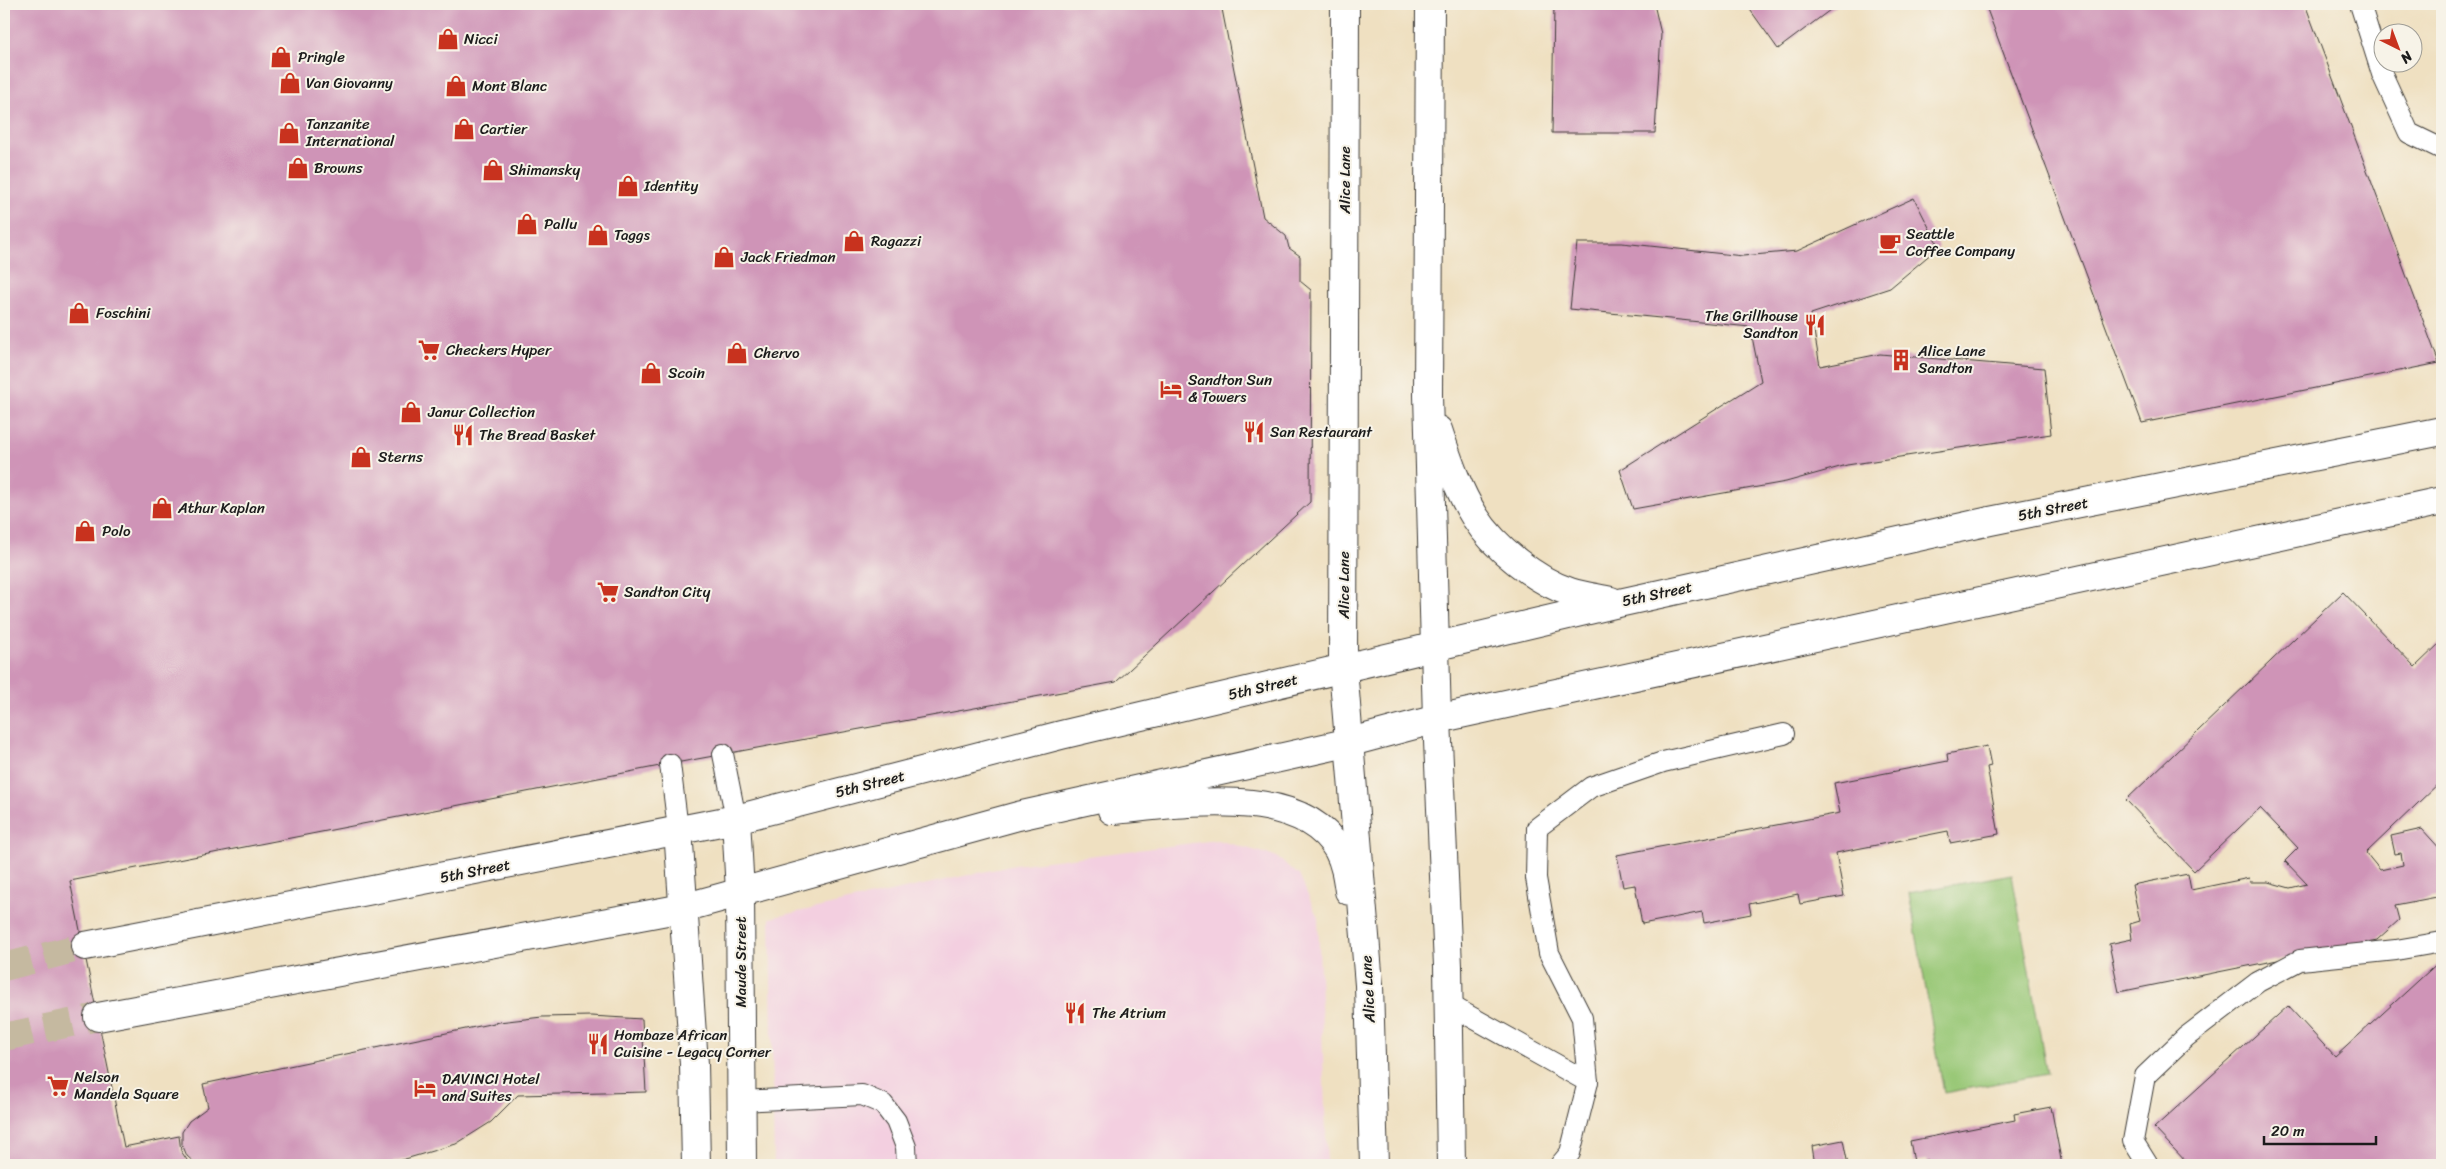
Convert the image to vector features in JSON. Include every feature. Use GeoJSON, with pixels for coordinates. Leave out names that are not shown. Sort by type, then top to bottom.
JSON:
{"type":"FeatureCollection","features":[{"type":"Feature","properties":{"kind":"street","name":"Alice Lane"},"geometry":{"type":"LineString","coordinates":[[1345,4],[1344,668],[1369,985],[1374,1165]]}},
{"type":"Feature","properties":{"kind":"street"},"geometry":{"type":"LineString","coordinates":[[1430,4],[1428,395],[1437,646],[1437,719],[1448,1004],[1451,1165]]}},
{"type":"Feature","properties":{"kind":"street"},"geometry":{"type":"LineString","coordinates":[[1428,395],[1450,469],[1476,518],[1504,549],[1531,572],[1570,592],[1619,603]]}},
{"type":"Feature","properties":{"kind":"street","name":"5th Street"},"geometry":{"type":"LineString","coordinates":[[85,946],[736,819],[1061,735],[1619,603],[1990,521],[2442,431]]}},
{"type":"Feature","properties":{"kind":"street"},"geometry":{"type":"LineString","coordinates":[[98,1017],[683,908],[1018,816],[1350,742],[1437,719],[2437,505]]}},
{"type":"Feature","properties":{"kind":"street"},"geometry":{"type":"LineString","coordinates":[[1018,816],[1184,804],[1240,803],[1271,807],[1298,815],[1321,830],[1329,838],[1344,865],[1359,959],[1369,985]]}},
{"type":"Feature","properties":{"kind":"street","name":"Maude Street"},"geometry":{"type":"LineString","coordinates":[[736,819],[740,892],[742,1165]]}},
{"type":"Feature","properties":{"kind":"street"},"geometry":{"type":"LineString","coordinates":[[678,829],[694,1064],[696,1165]]}},
{"type":"Feature","properties":{"kind":"lane"},"geometry":{"type":"LineString","coordinates":[[2360,4],[2382,74],[2409,133],[2442,149]]}},
{"type":"Feature","properties":{"kind":"lane"},"geometry":{"type":"LineString","coordinates":[[1560,1165],[1570,1153],[1588,1082],[1582,1018],[1549,953],[1536,878],[1537,828],[1592,787],[1663,762],[1784,734]]}},
{"type":"Feature","properties":{"kind":"lane"},"geometry":{"type":"LineString","coordinates":[[722,754],[736,819]]}},
{"type":"Feature","properties":{"kind":"lane"},"geometry":{"type":"LineString","coordinates":[[670,764],[678,829]]}},
{"type":"Feature","properties":{"kind":"lane"},"geometry":{"type":"LineString","coordinates":[[2148,1165],[2133,1140],[2145,1076],[2186,1037],[2250,988],[2300,960],[2396,950],[2442,942]]}},
{"type":"Feature","properties":{"kind":"lane"},"geometry":{"type":"LineString","coordinates":[[1448,1004],[1588,1082]]}},
{"type":"Feature","properties":{"kind":"lane"},"geometry":{"type":"LineString","coordinates":[[742,1101],[862,1095],[883,1104],[896,1122],[906,1147],[907,1165]]}},
{"type":"Feature","properties":{"kind":"shaded area"},"geometry":{"type":"Polygon","coordinates":[[[1217,840],[1275,856],[1299,875],[1318,918],[1327,1165],[774,1165],[770,918],[1015,865],[1217,840]]]}},
{"type":"Feature","properties":{"kind":"green space"},"geometry":{"type":"Polygon","coordinates":[[[2012,874],[2047,1074],[1944,1093],[1909,893],[2012,874]]]}},
{"type":"Feature","properties":{"kind":"building","name":"Sandton City"},"geometry":{"type":"Polygon","coordinates":[[[4,4],[1221,4],[1263,217],[1286,236],[1289,248],[1300,256],[1300,281],[1311,290],[1310,502],[1116,682],[670,764],[70,881],[124,1147],[179,1136],[181,1151],[187,1160],[186,1165],[4,1165],[4,4]]]}},
{"type":"Feature","properties":{"kind":"building"},"geometry":{"type":"Polygon","coordinates":[[[1554,4],[1654,4],[1661,34],[1655,133],[1552,133],[1554,4]]]}},
{"type":"Feature","properties":{"kind":"building"},"geometry":{"type":"Polygon","coordinates":[[[1746,4],[1838,4],[1778,49],[1746,4]]]}},
{"type":"Feature","properties":{"kind":"building"},"geometry":{"type":"Polygon","coordinates":[[[1985,4],[2305,4],[2439,363],[2142,423],[1985,4]]]}},
{"type":"Feature","properties":{"kind":"building","name":"Alice Lane Sandton"},"geometry":{"type":"Polygon","coordinates":[[[1914,198],[1939,247],[1890,288],[1811,314],[1820,366],[1880,354],[2044,368],[2051,434],[1847,465],[1786,482],[1633,509],[1620,470],[1761,381],[1750,327],[1570,309],[1577,243],[1622,243],[1743,256],[1797,251],[1914,198]]]}},
{"type":"Feature","properties":{"kind":"building"},"geometry":{"type":"Polygon","coordinates":[[[2343,592],[2415,667],[2442,641],[2442,780],[2366,853],[2380,870],[2403,865],[2401,853],[2395,854],[2391,836],[2422,829],[2442,851],[2442,896],[2395,905],[2399,920],[2377,940],[2119,992],[2109,944],[2132,939],[2130,924],[2140,921],[2132,885],[2188,874],[2191,890],[2249,878],[2250,882],[2268,882],[2290,888],[2307,884],[2285,861],[2298,848],[2260,808],[2194,871],[2126,800],[2343,592]]]}},
{"type":"Feature","properties":{"kind":"building"},"geometry":{"type":"Polygon","coordinates":[[[1987,746],[1991,766],[1987,767],[1999,834],[1950,843],[1948,831],[1836,853],[1844,896],[1800,904],[1798,894],[1749,904],[1751,914],[1704,923],[1702,912],[1642,924],[1635,885],[1623,887],[1617,855],[1840,813],[1834,783],[1948,761],[1947,754],[1987,746]]]}},
{"type":"Feature","properties":{"kind":"building"},"geometry":{"type":"Polygon","coordinates":[[[2442,959],[2442,1165],[2189,1165],[2154,1128],[2288,1006],[2335,1057],[2442,959]]]}},
{"type":"Feature","properties":{"kind":"building","name":"DAVINCI Hotel and Suites"},"geometry":{"type":"Polygon","coordinates":[[[591,1016],[642,1019],[646,1092],[518,1095],[491,1122],[456,1144],[385,1165],[197,1165],[187,1156],[182,1144],[182,1132],[189,1121],[208,1107],[203,1084],[499,1022],[542,1017],[591,1016]]]}},
{"type":"Feature","properties":{"kind":"building"},"geometry":{"type":"Polygon","coordinates":[[[2051,1107],[2062,1165],[1928,1165],[1927,1160],[1914,1162],[1910,1141],[2015,1120],[2014,1114],[2051,1107]]]}},
{"type":"Feature","properties":{"kind":"building"},"geometry":{"type":"Polygon","coordinates":[[[1843,1140],[1848,1165],[1815,1165],[1812,1146],[1843,1140]]]}},
{"type":"Feature","properties":{"kind":"building"},"geometry":{"type":"Polygon","coordinates":[[[1808,1160],[1809,1165],[1784,1165],[1784,1164],[1808,1160]]]}},
{"type":"Feature","properties":{"kind":"tunnel"},"geometry":{"type":"LineString","coordinates":[[4,967],[85,946]]}},
{"type":"Feature","properties":{"kind":"tunnel"},"geometry":{"type":"LineString","coordinates":[[4,1037],[98,1017]]}},
{"type":"Feature","properties":{"kind":"place","name":"Nicci"},"geometry":{"type":"Point","coordinates":[448,39]}},
{"type":"Feature","properties":{"kind":"place","name":"Pringle"},"geometry":{"type":"Point","coordinates":[281,57]}},
{"type":"Feature","properties":{"kind":"place","name":"Van Giovanny"},"geometry":{"type":"Point","coordinates":[290,83]}},
{"type":"Feature","properties":{"kind":"place","name":"Mont Blanc"},"geometry":{"type":"Point","coordinates":[456,86]}},
{"type":"Feature","properties":{"kind":"place","name":"Cartier"},"geometry":{"type":"Point","coordinates":[464,129]}},
{"type":"Feature","properties":{"kind":"place","name":"Tanzanite International"},"geometry":{"type":"Point","coordinates":[289,133]}},
{"type":"Feature","properties":{"kind":"place","name":"Browns"},"geometry":{"type":"Point","coordinates":[298,168]}},
{"type":"Feature","properties":{"kind":"place","name":"Shimansky"},"geometry":{"type":"Point","coordinates":[493,170]}},
{"type":"Feature","properties":{"kind":"place","name":"Identity"},"geometry":{"type":"Point","coordinates":[628,186]}},
{"type":"Feature","properties":{"kind":"place","name":"Pallu"},"geometry":{"type":"Point","coordinates":[527,224]}},
{"type":"Feature","properties":{"kind":"place","name":"Taggs"},"geometry":{"type":"Point","coordinates":[598,235]}},
{"type":"Feature","properties":{"kind":"place","name":"Ragazzi"},"geometry":{"type":"Point","coordinates":[854,241]}},
{"type":"Feature","properties":{"kind":"place","name":"Seattle Coffee Company"},"geometry":{"type":"Point","coordinates":[1890,243]}},
{"type":"Feature","properties":{"kind":"place","name":"Jack Friedman"},"geometry":{"type":"Point","coordinates":[724,257]}},
{"type":"Feature","properties":{"kind":"place","name":"Foschini"},"geometry":{"type":"Point","coordinates":[79,313]}},
{"type":"Feature","properties":{"kind":"place","name":"The Grillhouse Sandton"},"geometry":{"type":"Point","coordinates":[1815,325]}},
{"type":"Feature","properties":{"kind":"place","name":"Checkers Hyper"},"geometry":{"type":"Point","coordinates":[429,350]}},
{"type":"Feature","properties":{"kind":"place","name":"Chervo"},"geometry":{"type":"Point","coordinates":[737,353]}},
{"type":"Feature","properties":{"kind":"place","name":"Alice Lane Sandton"},"geometry":{"type":"Point","coordinates":[1901,360]}},
{"type":"Feature","properties":{"kind":"place","name":"Scoin"},"geometry":{"type":"Point","coordinates":[651,373]}},
{"type":"Feature","properties":{"kind":"place","name":"Sandton Sun & Towers"},"geometry":{"type":"Point","coordinates":[1171,389]}},
{"type":"Feature","properties":{"kind":"place","name":"Janur Collection"},"geometry":{"type":"Point","coordinates":[411,412]}},
{"type":"Feature","properties":{"kind":"place","name":"San Restaurant"},"geometry":{"type":"Point","coordinates":[1254,432]}},
{"type":"Feature","properties":{"kind":"place","name":"The Bread Basket"},"geometry":{"type":"Point","coordinates":[463,435]}},
{"type":"Feature","properties":{"kind":"place","name":"Sterns"},"geometry":{"type":"Point","coordinates":[361,457]}},
{"type":"Feature","properties":{"kind":"place","name":"Athur Kaplan"},"geometry":{"type":"Point","coordinates":[162,508]}},
{"type":"Feature","properties":{"kind":"place","name":"Polo"},"geometry":{"type":"Point","coordinates":[85,531]}},
{"type":"Feature","properties":{"kind":"place","name":"Sandton City"},"geometry":{"type":"Point","coordinates":[608,592]}},
{"type":"Feature","properties":{"kind":"place","name":"The Atrium"},"geometry":{"type":"Point","coordinates":[1075,1013]}},
{"type":"Feature","properties":{"kind":"place","name":"Hombaze African Cuisine - Legacy Corner"},"geometry":{"type":"Point","coordinates":[598,1044]}},
{"type":"Feature","properties":{"kind":"place","name":"Nelson Mandela Square"},"geometry":{"type":"Point","coordinates":[58,1086]}},
{"type":"Feature","properties":{"kind":"place","name":"DAVINCI Hotel and Suites"},"geometry":{"type":"Point","coordinates":[425,1088]}}]}
